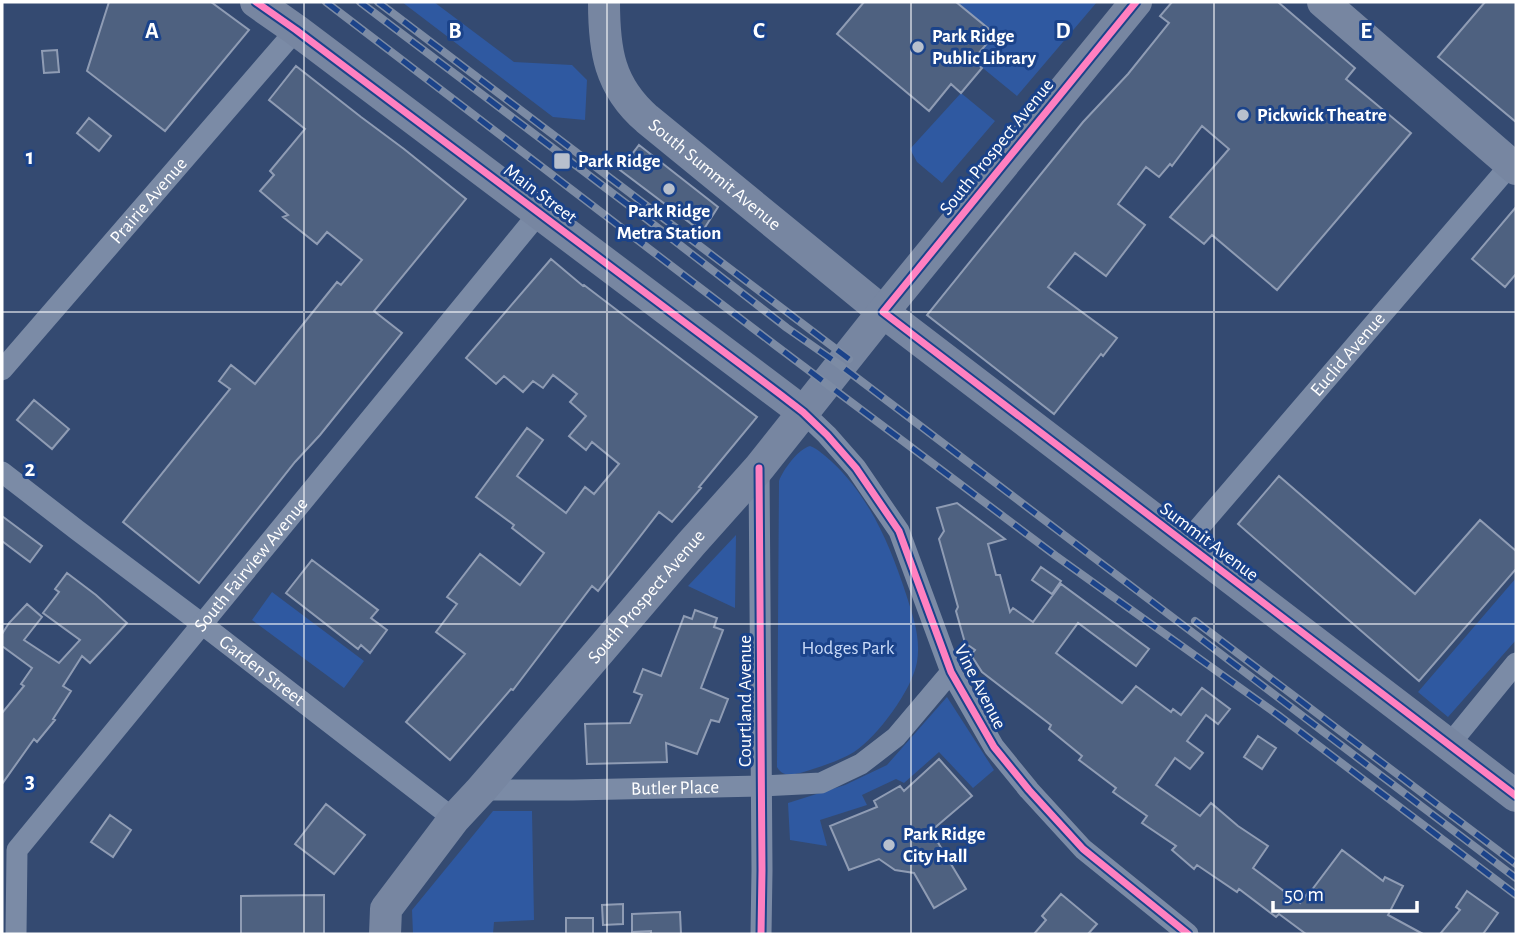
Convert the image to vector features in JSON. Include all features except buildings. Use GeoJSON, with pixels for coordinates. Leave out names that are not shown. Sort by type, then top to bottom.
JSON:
{"type":"FeatureCollection","features":[{"type":"Feature","properties":{"kind":"street","name":"Main Street"},"geometry":{"type":"LineString","coordinates":[[256,2],[803,412]]}},
{"type":"Feature","properties":{"kind":"street","name":"South Summit Avenue"},"geometry":{"type":"LineString","coordinates":[[604,2],[604,30],[611,67],[618,86],[631,106],[883,312]]}},
{"type":"Feature","properties":{"kind":"street","name":"South Prospect Avenue"},"geometry":{"type":"LineString","coordinates":[[385,934],[386,909],[454,819],[759,468],[1136,2]]}},
{"type":"Feature","properties":{"kind":"street"},"geometry":{"type":"LineString","coordinates":[[1323,2],[1513,166]]}},
{"type":"Feature","properties":{"kind":"street","name":"Prairie Avenue"},"geometry":{"type":"LineString","coordinates":[[2,370],[296,30]]}},
{"type":"Feature","properties":{"kind":"street","name":"Euclid Avenue"},"geometry":{"type":"LineString","coordinates":[[1185,544],[1513,166]]}},
{"type":"Feature","properties":{"kind":"street","name":"South Fairview Avenue"},"geometry":{"type":"LineString","coordinates":[[16,934],[17,850],[539,213]]}},
{"type":"Feature","properties":{"kind":"street","name":"Summit Avenue"},"geometry":{"type":"LineString","coordinates":[[883,312],[1516,796]]}},
{"type":"Feature","properties":{"kind":"street","name":"Vine Avenue"},"geometry":{"type":"LineString","coordinates":[[803,412],[856,468],[899,531],[951,672],[994,747],[1083,849],[1188,934]]}},
{"type":"Feature","properties":{"kind":"street","name":"Courtland Avenue"},"geometry":{"type":"LineString","coordinates":[[759,468],[761,934]]}},
{"type":"Feature","properties":{"kind":"street","name":"Garden Street"},"geometry":{"type":"LineString","coordinates":[[2,472],[454,819]]}},
{"type":"Feature","properties":{"kind":"street"},"geometry":{"type":"LineString","coordinates":[[1449,745],[1516,663]]}},
{"type":"Feature","properties":{"kind":"street","name":"Butler Place"},"geometry":{"type":"LineString","coordinates":[[481,790],[821,783],[861,764],[896,737],[951,672]]}},
{"type":"Feature","properties":{"kind":"green space"},"geometry":{"type":"Polygon","coordinates":[[[402,2],[434,2],[514,62],[572,65],[587,80],[585,120],[553,117],[402,2]]]}},
{"type":"Feature","properties":{"kind":"green space"},"geometry":{"type":"Polygon","coordinates":[[[956,2],[1097,2],[1017,96],[973,60],[995,34],[956,2]]]}},
{"type":"Feature","properties":{"kind":"green space"},"geometry":{"type":"Polygon","coordinates":[[[961,93],[995,121],[942,183],[917,162],[910,149],[961,93]]]}},
{"type":"Feature","properties":{"kind":"green space","name":"Hodges Park"},"geometry":{"type":"Polygon","coordinates":[[[810,446],[823,454],[845,475],[877,523],[909,602],[916,627],[918,653],[914,673],[901,699],[893,712],[863,745],[833,762],[801,773],[788,774],[777,767],[779,481],[792,460],[810,446]]]}},
{"type":"Feature","properties":{"kind":"green space"},"geometry":{"type":"Polygon","coordinates":[[[736,535],[735,608],[688,586],[736,535]]]}},
{"type":"Feature","properties":{"kind":"green space"},"geometry":{"type":"Polygon","coordinates":[[[1516,578],[1516,640],[1448,717],[1418,692],[1516,578]]]}},
{"type":"Feature","properties":{"kind":"green space"},"geometry":{"type":"Polygon","coordinates":[[[272,592],[364,661],[344,688],[252,620],[272,592]]]}},
{"type":"Feature","properties":{"kind":"green space"},"geometry":{"type":"Polygon","coordinates":[[[947,697],[994,770],[973,788],[939,752],[904,783],[896,779],[862,795],[867,805],[820,820],[827,846],[790,840],[788,803],[845,785],[887,765],[947,697]]]}},
{"type":"Feature","properties":{"kind":"green space"},"geometry":{"type":"Polygon","coordinates":[[[493,811],[532,811],[534,920],[494,922],[493,934],[413,934],[412,910],[493,811]]]}},
{"type":"Feature","properties":{"kind":"railway"},"geometry":{"type":"LineString","coordinates":[[326,2],[1056,556],[1278,715],[1516,895]]}},
{"type":"Feature","properties":{"kind":"railway"},"geometry":{"type":"LineString","coordinates":[[360,2],[1516,878]]}},
{"type":"Feature","properties":{"kind":"railway"},"geometry":{"type":"LineString","coordinates":[[378,2],[849,359]]}},
{"type":"Feature","properties":{"kind":"railway"},"geometry":{"type":"LineString","coordinates":[[1195,621],[1516,864]]}},
{"type":"Feature","properties":{"kind":"cycle path"},"geometry":{"type":"LineString","coordinates":[[256,2],[781,395],[827,435],[856,468],[899,531],[951,672],[994,747],[1083,849],[1188,934]]}},
{"type":"Feature","properties":{"kind":"cycle path"},"geometry":{"type":"LineString","coordinates":[[1136,2],[883,312],[1516,796]]}},
{"type":"Feature","properties":{"kind":"cycle path"},"geometry":{"type":"LineString","coordinates":[[759,468],[761,934]]}},
{"type":"Feature","properties":{"kind":"place","name":"Park Ridge Public Library"},"geometry":{"type":"Point","coordinates":[918,47]}},
{"type":"Feature","properties":{"kind":"place","name":"Pickwick Theatre"},"geometry":{"type":"Point","coordinates":[1243,115]}},
{"type":"Feature","properties":{"kind":"place","name":"Park Ridge"},"geometry":{"type":"Point","coordinates":[562,161]}},
{"type":"Feature","properties":{"kind":"place","name":"Park Ridge Metra Station"},"geometry":{"type":"Point","coordinates":[669,189]}},
{"type":"Feature","properties":{"kind":"place","name":"Park Ridge City Hall"},"geometry":{"type":"Point","coordinates":[889,845]}}]}
